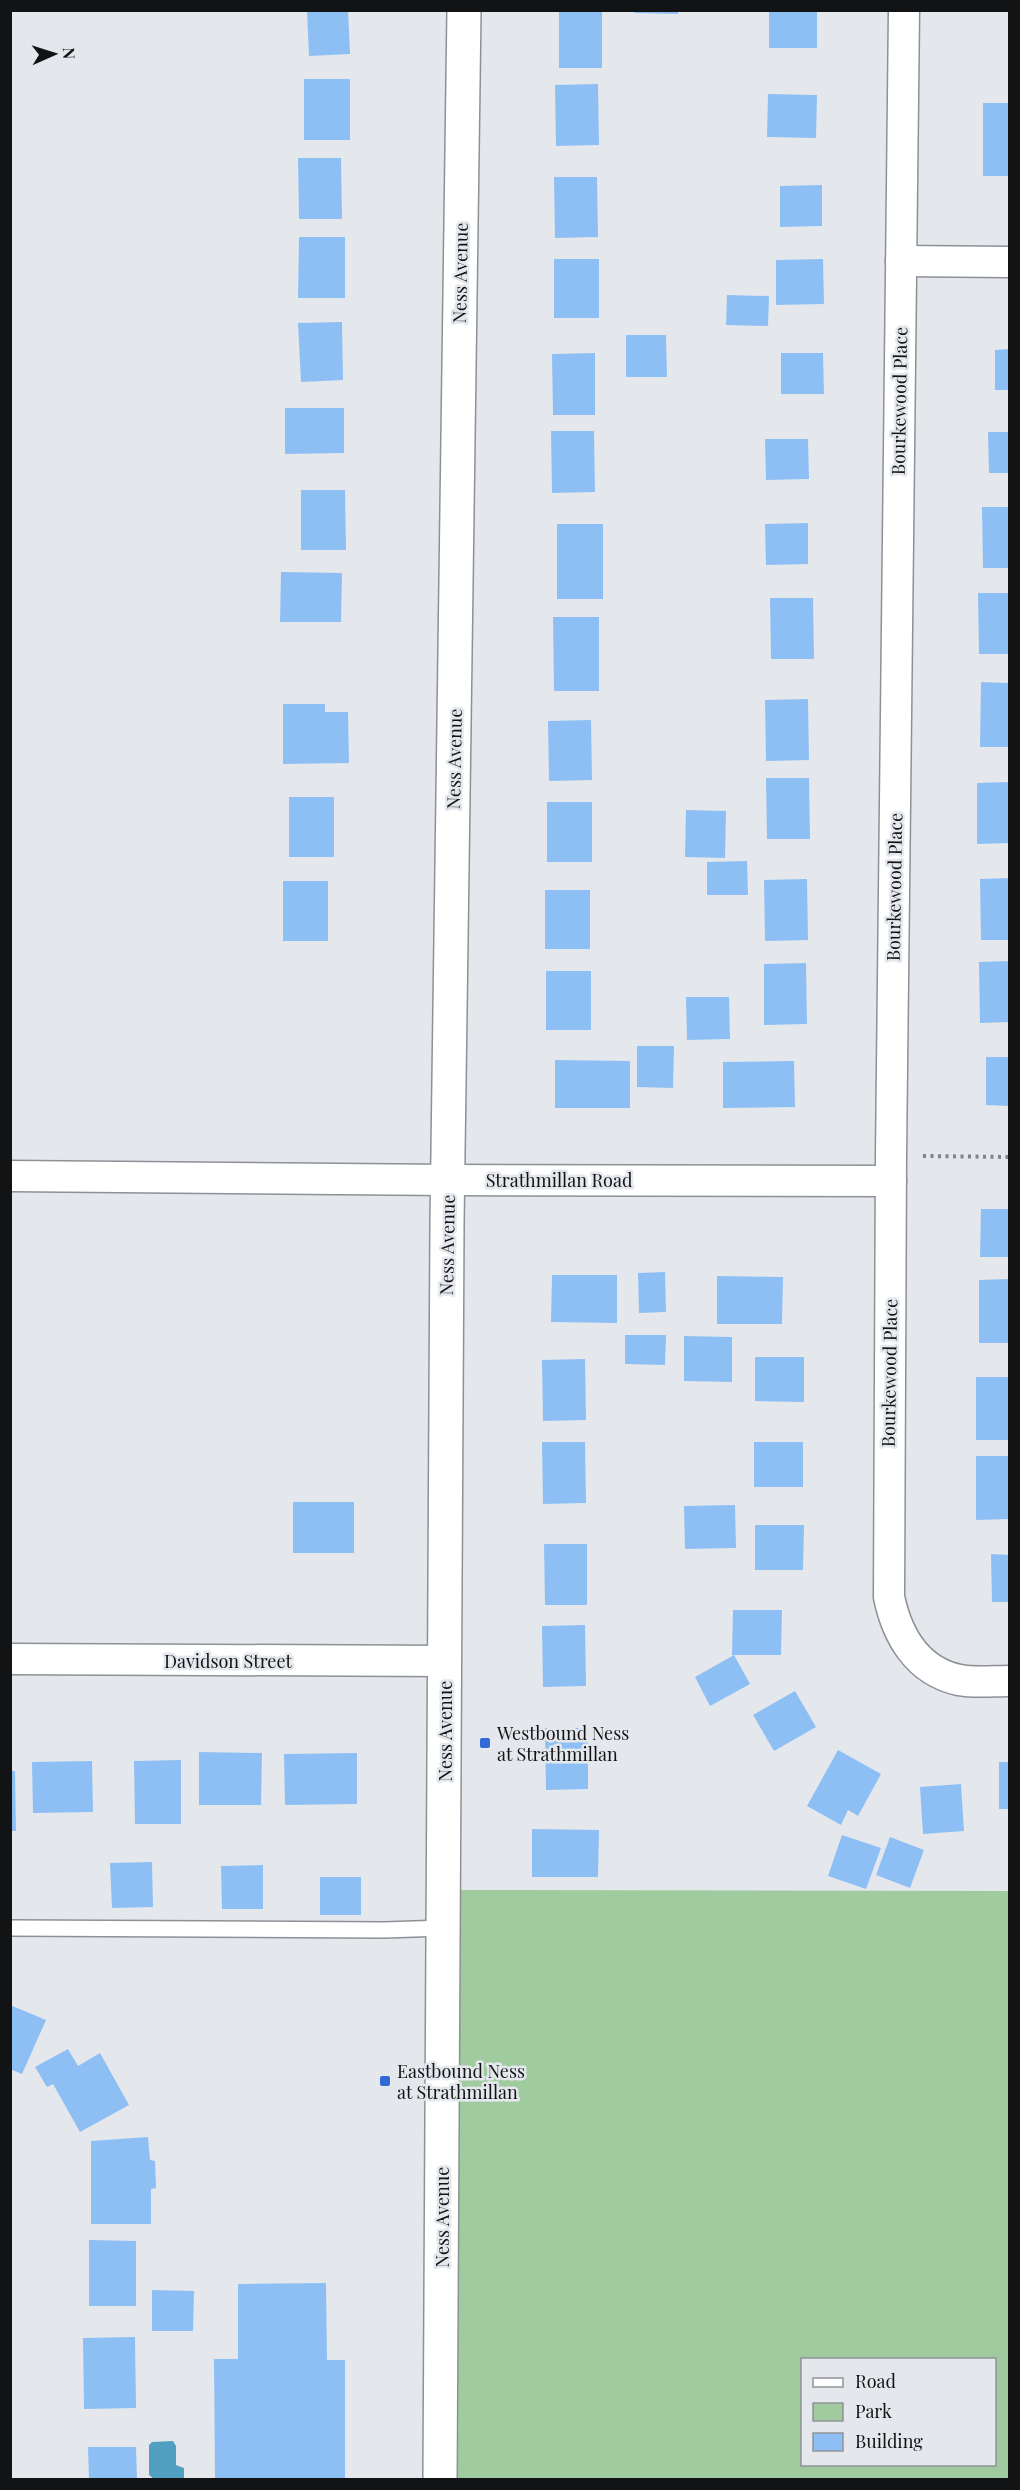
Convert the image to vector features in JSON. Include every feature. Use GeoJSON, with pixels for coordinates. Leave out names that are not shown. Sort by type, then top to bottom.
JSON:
{"type":"FeatureCollection","features":[{"type":"Feature","properties":{"kind":"main road","name":"Ness Avenue"},"geometry":{"type":"LineString","coordinates":[[440,2480],[448,1180],[464,10]]}},
{"type":"Feature","properties":{"kind":"street","name":"Bourkewood Place"},"geometry":{"type":"LineString","coordinates":[[904,10],[891,1168],[889,1597],[894,1619],[908,1647],[934,1671],[960,1680],[1010,1681]]}},
{"type":"Feature","properties":{"kind":"street"},"geometry":{"type":"LineString","coordinates":[[901,261],[1010,262]]}},
{"type":"Feature","properties":{"kind":"street","name":"Strathmillan Road"},"geometry":{"type":"LineString","coordinates":[[10,1176],[448,1180],[891,1168]]}},
{"type":"Feature","properties":{"kind":"street","name":"Davidson Street"},"geometry":{"type":"LineString","coordinates":[[10,1659],[445,1660]]}},
{"type":"Feature","properties":{"kind":"lane"},"geometry":{"type":"LineString","coordinates":[[10,1928],[384,1930],[444,1928]]}},
{"type":"Feature","properties":{"kind":"path"},"geometry":{"type":"LineString","coordinates":[[891,1168],[1010,1157]]}},
{"type":"Feature","properties":{"kind":"green space"},"geometry":{"type":"Polygon","coordinates":[[[446,1890],[1009,1891],[1009,2479],[442,2480],[446,1890]]]}},
{"type":"Feature","properties":{"kind":"water"},"geometry":{"type":"Polygon","coordinates":[[[173,2441],[176,2446],[176,2465],[184,2468],[184,2479],[154,2479],[149,2475],[149,2445],[152,2442],[173,2441]]]}},
{"type":"Feature","properties":{"kind":"building"},"geometry":{"type":"Polygon","coordinates":[[[307,10],[348,10],[350,54],[309,56],[307,10]]]}},
{"type":"Feature","properties":{"kind":"building"},"geometry":{"type":"Polygon","coordinates":[[[559,10],[602,10],[602,68],[559,68],[559,10]]]}},
{"type":"Feature","properties":{"kind":"building"},"geometry":{"type":"Polygon","coordinates":[[[634,10],[678,10],[678,14],[634,13],[634,10]]]}},
{"type":"Feature","properties":{"kind":"building"},"geometry":{"type":"Polygon","coordinates":[[[769,10],[817,10],[817,48],[769,48],[769,10]]]}},
{"type":"Feature","properties":{"kind":"building"},"geometry":{"type":"Polygon","coordinates":[[[304,79],[350,79],[350,140],[304,140],[304,79]]]}},
{"type":"Feature","properties":{"kind":"building"},"geometry":{"type":"Polygon","coordinates":[[[598,84],[599,145],[556,146],[555,85],[598,84]]]}},
{"type":"Feature","properties":{"kind":"building"},"geometry":{"type":"Polygon","coordinates":[[[768,94],[817,95],[816,138],[767,137],[768,94]]]}},
{"type":"Feature","properties":{"kind":"building"},"geometry":{"type":"Polygon","coordinates":[[[983,103],[1010,103],[1010,176],[983,176],[983,103]]]}},
{"type":"Feature","properties":{"kind":"building"},"geometry":{"type":"Polygon","coordinates":[[[298,158],[341,158],[342,219],[299,219],[298,158]]]}},
{"type":"Feature","properties":{"kind":"building"},"geometry":{"type":"Polygon","coordinates":[[[554,177],[597,177],[598,237],[555,238],[554,177]]]}},
{"type":"Feature","properties":{"kind":"building"},"geometry":{"type":"Polygon","coordinates":[[[822,185],[822,226],[780,227],[780,186],[822,185]]]}},
{"type":"Feature","properties":{"kind":"building"},"geometry":{"type":"Polygon","coordinates":[[[299,237],[345,237],[345,298],[298,298],[299,237]]]}},
{"type":"Feature","properties":{"kind":"building"},"geometry":{"type":"Polygon","coordinates":[[[554,259],[599,259],[599,318],[554,318],[554,259]]]}},
{"type":"Feature","properties":{"kind":"building"},"geometry":{"type":"Polygon","coordinates":[[[823,259],[824,304],[776,305],[776,260],[823,259]]]}},
{"type":"Feature","properties":{"kind":"building"},"geometry":{"type":"Polygon","coordinates":[[[727,295],[769,296],[768,326],[726,325],[727,295]]]}},
{"type":"Feature","properties":{"kind":"building"},"geometry":{"type":"Polygon","coordinates":[[[342,322],[343,380],[301,382],[298,323],[342,322]]]}},
{"type":"Feature","properties":{"kind":"building"},"geometry":{"type":"Polygon","coordinates":[[[626,335],[666,335],[667,377],[626,377],[626,335]]]}},
{"type":"Feature","properties":{"kind":"building"},"geometry":{"type":"Polygon","coordinates":[[[1010,349],[1010,390],[995,390],[995,350],[1010,349]]]}},
{"type":"Feature","properties":{"kind":"building"},"geometry":{"type":"Polygon","coordinates":[[[595,353],[595,415],[553,415],[552,354],[595,353]]]}},
{"type":"Feature","properties":{"kind":"building"},"geometry":{"type":"Polygon","coordinates":[[[781,353],[823,353],[824,394],[781,394],[781,353]]]}},
{"type":"Feature","properties":{"kind":"building"},"geometry":{"type":"Polygon","coordinates":[[[285,408],[344,408],[344,453],[285,454],[285,408]]]}},
{"type":"Feature","properties":{"kind":"building"},"geometry":{"type":"Polygon","coordinates":[[[551,431],[594,431],[595,492],[552,493],[551,431]]]}},
{"type":"Feature","properties":{"kind":"building"},"geometry":{"type":"Polygon","coordinates":[[[988,432],[1010,432],[1010,473],[989,473],[988,432]]]}},
{"type":"Feature","properties":{"kind":"building"},"geometry":{"type":"Polygon","coordinates":[[[765,439],[808,439],[809,479],[766,480],[765,439]]]}},
{"type":"Feature","properties":{"kind":"building"},"geometry":{"type":"Polygon","coordinates":[[[301,490],[345,490],[346,550],[301,550],[301,490]]]}},
{"type":"Feature","properties":{"kind":"building"},"geometry":{"type":"Polygon","coordinates":[[[982,507],[1010,507],[1010,568],[983,568],[982,507]]]}},
{"type":"Feature","properties":{"kind":"building"},"geometry":{"type":"Polygon","coordinates":[[[808,523],[808,564],[766,565],[765,524],[808,523]]]}},
{"type":"Feature","properties":{"kind":"building"},"geometry":{"type":"Polygon","coordinates":[[[557,524],[603,524],[603,599],[557,599],[557,524]]]}},
{"type":"Feature","properties":{"kind":"building"},"geometry":{"type":"Polygon","coordinates":[[[281,572],[342,573],[341,622],[280,622],[281,572]]]}},
{"type":"Feature","properties":{"kind":"building"},"geometry":{"type":"Polygon","coordinates":[[[978,593],[1010,593],[1010,654],[979,654],[978,593]]]}},
{"type":"Feature","properties":{"kind":"building"},"geometry":{"type":"Polygon","coordinates":[[[770,598],[813,598],[814,659],[771,659],[770,598]]]}},
{"type":"Feature","properties":{"kind":"building"},"geometry":{"type":"Polygon","coordinates":[[[553,617],[599,617],[599,691],[554,691],[553,617]]]}},
{"type":"Feature","properties":{"kind":"building"},"geometry":{"type":"Polygon","coordinates":[[[981,682],[1010,683],[1010,747],[980,747],[981,682]]]}},
{"type":"Feature","properties":{"kind":"building"},"geometry":{"type":"Polygon","coordinates":[[[808,699],[809,760],[766,761],[765,700],[808,699]]]}},
{"type":"Feature","properties":{"kind":"building"},"geometry":{"type":"Polygon","coordinates":[[[283,704],[325,704],[325,712],[348,712],[349,763],[283,764],[283,704]]]}},
{"type":"Feature","properties":{"kind":"building"},"geometry":{"type":"Polygon","coordinates":[[[591,720],[592,780],[549,781],[548,721],[591,720]]]}},
{"type":"Feature","properties":{"kind":"building"},"geometry":{"type":"Polygon","coordinates":[[[766,778],[809,778],[810,839],[767,839],[766,778]]]}},
{"type":"Feature","properties":{"kind":"building"},"geometry":{"type":"Polygon","coordinates":[[[1010,782],[1010,843],[977,844],[977,783],[1010,782]]]}},
{"type":"Feature","properties":{"kind":"building"},"geometry":{"type":"Polygon","coordinates":[[[289,797],[334,797],[334,857],[289,857],[289,797]]]}},
{"type":"Feature","properties":{"kind":"building"},"geometry":{"type":"Polygon","coordinates":[[[547,802],[592,802],[592,862],[547,862],[547,802]]]}},
{"type":"Feature","properties":{"kind":"building"},"geometry":{"type":"Polygon","coordinates":[[[686,810],[726,811],[725,858],[685,857],[686,810]]]}},
{"type":"Feature","properties":{"kind":"building"},"geometry":{"type":"Polygon","coordinates":[[[747,861],[748,895],[707,895],[707,862],[747,861]]]}},
{"type":"Feature","properties":{"kind":"building"},"geometry":{"type":"Polygon","coordinates":[[[1010,878],[1010,940],[981,940],[980,879],[1010,878]]]}},
{"type":"Feature","properties":{"kind":"building"},"geometry":{"type":"Polygon","coordinates":[[[807,879],[808,940],[765,941],[764,880],[807,879]]]}},
{"type":"Feature","properties":{"kind":"building"},"geometry":{"type":"Polygon","coordinates":[[[283,881],[328,881],[328,941],[283,941],[283,881]]]}},
{"type":"Feature","properties":{"kind":"building"},"geometry":{"type":"Polygon","coordinates":[[[545,890],[590,890],[590,949],[545,949],[545,890]]]}},
{"type":"Feature","properties":{"kind":"building"},"geometry":{"type":"Polygon","coordinates":[[[1010,961],[1010,1022],[980,1023],[979,962],[1010,961]]]}},
{"type":"Feature","properties":{"kind":"building"},"geometry":{"type":"Polygon","coordinates":[[[806,963],[807,1024],[764,1025],[764,964],[806,963]]]}},
{"type":"Feature","properties":{"kind":"building"},"geometry":{"type":"Polygon","coordinates":[[[546,971],[591,971],[591,1030],[546,1030],[546,971]]]}},
{"type":"Feature","properties":{"kind":"building"},"geometry":{"type":"Polygon","coordinates":[[[686,997],[729,997],[730,1039],[687,1040],[686,997]]]}},
{"type":"Feature","properties":{"kind":"building"},"geometry":{"type":"Polygon","coordinates":[[[637,1046],[674,1046],[673,1088],[637,1087],[637,1046]]]}},
{"type":"Feature","properties":{"kind":"building"},"geometry":{"type":"Polygon","coordinates":[[[986,1057],[1010,1057],[1010,1106],[986,1105],[986,1057]]]}},
{"type":"Feature","properties":{"kind":"building"},"geometry":{"type":"Polygon","coordinates":[[[555,1060],[630,1061],[630,1108],[555,1108],[555,1060]]]}},
{"type":"Feature","properties":{"kind":"building"},"geometry":{"type":"Polygon","coordinates":[[[794,1061],[795,1107],[723,1108],[723,1062],[794,1061]]]}},
{"type":"Feature","properties":{"kind":"building"},"geometry":{"type":"Polygon","coordinates":[[[981,1209],[1010,1209],[1010,1257],[980,1257],[981,1209]]]}},
{"type":"Feature","properties":{"kind":"building"},"geometry":{"type":"Polygon","coordinates":[[[665,1272],[666,1312],[639,1313],[638,1273],[665,1272]]]}},
{"type":"Feature","properties":{"kind":"building"},"geometry":{"type":"Polygon","coordinates":[[[552,1275],[617,1275],[617,1323],[551,1322],[552,1275]]]}},
{"type":"Feature","properties":{"kind":"building"},"geometry":{"type":"Polygon","coordinates":[[[717,1276],[783,1277],[782,1324],[717,1324],[717,1276]]]}},
{"type":"Feature","properties":{"kind":"building"},"geometry":{"type":"Polygon","coordinates":[[[1010,1279],[1010,1343],[979,1343],[979,1280],[1010,1279]]]}},
{"type":"Feature","properties":{"kind":"building"},"geometry":{"type":"Polygon","coordinates":[[[625,1335],[666,1335],[665,1365],[625,1364],[625,1335]]]}},
{"type":"Feature","properties":{"kind":"building"},"geometry":{"type":"Polygon","coordinates":[[[684,1336],[732,1337],[732,1382],[684,1381],[684,1336]]]}},
{"type":"Feature","properties":{"kind":"building"},"geometry":{"type":"Polygon","coordinates":[[[755,1357],[804,1357],[804,1402],[755,1401],[755,1357]]]}},
{"type":"Feature","properties":{"kind":"building"},"geometry":{"type":"Polygon","coordinates":[[[585,1359],[586,1420],[543,1421],[542,1360],[585,1359]]]}},
{"type":"Feature","properties":{"kind":"building"},"geometry":{"type":"Polygon","coordinates":[[[976,1377],[1010,1377],[1010,1440],[976,1440],[976,1377]]]}},
{"type":"Feature","properties":{"kind":"building"},"geometry":{"type":"Polygon","coordinates":[[[542,1442],[585,1442],[586,1503],[543,1504],[542,1442]]]}},
{"type":"Feature","properties":{"kind":"building"},"geometry":{"type":"Polygon","coordinates":[[[754,1442],[803,1442],[803,1487],[754,1487],[754,1442]]]}},
{"type":"Feature","properties":{"kind":"building"},"geometry":{"type":"Polygon","coordinates":[[[976,1456],[1010,1456],[1010,1519],[976,1520],[976,1456]]]}},
{"type":"Feature","properties":{"kind":"building"},"geometry":{"type":"Polygon","coordinates":[[[293,1502],[354,1502],[354,1553],[293,1553],[293,1502]]]}},
{"type":"Feature","properties":{"kind":"building"},"geometry":{"type":"Polygon","coordinates":[[[735,1505],[736,1548],[685,1549],[684,1506],[735,1505]]]}},
{"type":"Feature","properties":{"kind":"building"},"geometry":{"type":"Polygon","coordinates":[[[755,1525],[804,1525],[803,1570],[755,1570],[755,1525]]]}},
{"type":"Feature","properties":{"kind":"building"},"geometry":{"type":"Polygon","coordinates":[[[544,1544],[587,1544],[587,1605],[545,1605],[544,1544]]]}},
{"type":"Feature","properties":{"kind":"building"},"geometry":{"type":"Polygon","coordinates":[[[991,1554],[1010,1555],[1010,1602],[992,1602],[991,1554]]]}},
{"type":"Feature","properties":{"kind":"building"},"geometry":{"type":"Polygon","coordinates":[[[733,1610],[782,1610],[781,1655],[732,1655],[733,1610]]]}},
{"type":"Feature","properties":{"kind":"building"},"geometry":{"type":"Polygon","coordinates":[[[585,1625],[586,1686],[543,1687],[542,1626],[585,1625]]]}},
{"type":"Feature","properties":{"kind":"building"},"geometry":{"type":"Polygon","coordinates":[[[734,1655],[750,1684],[710,1706],[695,1677],[734,1655]]]}},
{"type":"Feature","properties":{"kind":"building"},"geometry":{"type":"Polygon","coordinates":[[[795,1691],[816,1727],[774,1751],[753,1715],[795,1691]]]}},
{"type":"Feature","properties":{"kind":"building"},"geometry":{"type":"Polygon","coordinates":[[[545,1728],[588,1728],[588,1789],[546,1790],[545,1728]]]}},
{"type":"Feature","properties":{"kind":"building"},"geometry":{"type":"Polygon","coordinates":[[[838,1750],[881,1774],[858,1816],[848,1810],[841,1825],[807,1806],[838,1750]]]}},
{"type":"Feature","properties":{"kind":"building"},"geometry":{"type":"Polygon","coordinates":[[[199,1752],[262,1753],[261,1805],[199,1805],[199,1752]]]}},
{"type":"Feature","properties":{"kind":"building"},"geometry":{"type":"Polygon","coordinates":[[[357,1753],[357,1804],[285,1805],[284,1754],[357,1753]]]}},
{"type":"Feature","properties":{"kind":"building"},"geometry":{"type":"Polygon","coordinates":[[[181,1760],[181,1824],[135,1824],[134,1761],[181,1760]]]}},
{"type":"Feature","properties":{"kind":"building"},"geometry":{"type":"Polygon","coordinates":[[[92,1761],[93,1812],[33,1813],[32,1762],[92,1761]]]}},
{"type":"Feature","properties":{"kind":"building"},"geometry":{"type":"Polygon","coordinates":[[[999,1762],[1010,1762],[1010,1809],[999,1809],[999,1762]]]}},
{"type":"Feature","properties":{"kind":"building"},"geometry":{"type":"Polygon","coordinates":[[[10,1771],[15,1771],[16,1831],[10,1831],[10,1771]]]}},
{"type":"Feature","properties":{"kind":"building"},"geometry":{"type":"Polygon","coordinates":[[[961,1784],[964,1831],[923,1834],[920,1787],[961,1784]]]}},
{"type":"Feature","properties":{"kind":"building"},"geometry":{"type":"Polygon","coordinates":[[[532,1829],[599,1830],[598,1877],[532,1877],[532,1829]]]}},
{"type":"Feature","properties":{"kind":"building"},"geometry":{"type":"Polygon","coordinates":[[[842,1835],[881,1848],[866,1889],[828,1876],[842,1835]]]}},
{"type":"Feature","properties":{"kind":"building"},"geometry":{"type":"Polygon","coordinates":[[[890,1837],[924,1850],[910,1888],[876,1875],[890,1837]]]}},
{"type":"Feature","properties":{"kind":"building"},"geometry":{"type":"Polygon","coordinates":[[[152,1862],[153,1907],[112,1908],[110,1863],[152,1862]]]}},
{"type":"Feature","properties":{"kind":"building"},"geometry":{"type":"Polygon","coordinates":[[[263,1865],[263,1909],[222,1909],[221,1866],[263,1865]]]}},
{"type":"Feature","properties":{"kind":"building"},"geometry":{"type":"Polygon","coordinates":[[[320,1877],[361,1877],[361,1915],[320,1915],[320,1877]]]}},
{"type":"Feature","properties":{"kind":"building"},"geometry":{"type":"Polygon","coordinates":[[[10,2005],[46,2020],[22,2074],[10,2069],[10,2005]]]}},
{"type":"Feature","properties":{"kind":"building"},"geometry":{"type":"Polygon","coordinates":[[[68,2049],[78,2066],[100,2053],[129,2105],[80,2132],[53,2084],[47,2087],[35,2067],[68,2049]]]}},
{"type":"Feature","properties":{"kind":"building"},"geometry":{"type":"Polygon","coordinates":[[[148,2137],[150,2160],[155,2161],[156,2188],[151,2189],[151,2224],[91,2224],[91,2141],[148,2137]]]}},
{"type":"Feature","properties":{"kind":"building"},"geometry":{"type":"Polygon","coordinates":[[[89,2240],[136,2241],[136,2306],[89,2306],[89,2240]]]}},
{"type":"Feature","properties":{"kind":"building"},"geometry":{"type":"Polygon","coordinates":[[[326,2283],[327,2360],[345,2360],[345,2480],[215,2480],[214,2359],[238,2359],[238,2284],[326,2283]]]}},
{"type":"Feature","properties":{"kind":"building"},"geometry":{"type":"Polygon","coordinates":[[[152,2290],[194,2291],[193,2331],[152,2331],[152,2290]]]}},
{"type":"Feature","properties":{"kind":"building"},"geometry":{"type":"Polygon","coordinates":[[[135,2337],[136,2408],[84,2409],[83,2338],[135,2337]]]}},
{"type":"Feature","properties":{"kind":"building"},"geometry":{"type":"Polygon","coordinates":[[[88,2447],[136,2447],[137,2480],[89,2480],[88,2447]]]}},
{"type":"Feature","properties":{"kind":"place","name":"Westbound Ness at Strathmillan"},"geometry":{"type":"Point","coordinates":[485,1743]}},
{"type":"Feature","properties":{"kind":"place","name":"Eastbound Ness at Strathmillan"},"geometry":{"type":"Point","coordinates":[385,2081]}}]}
